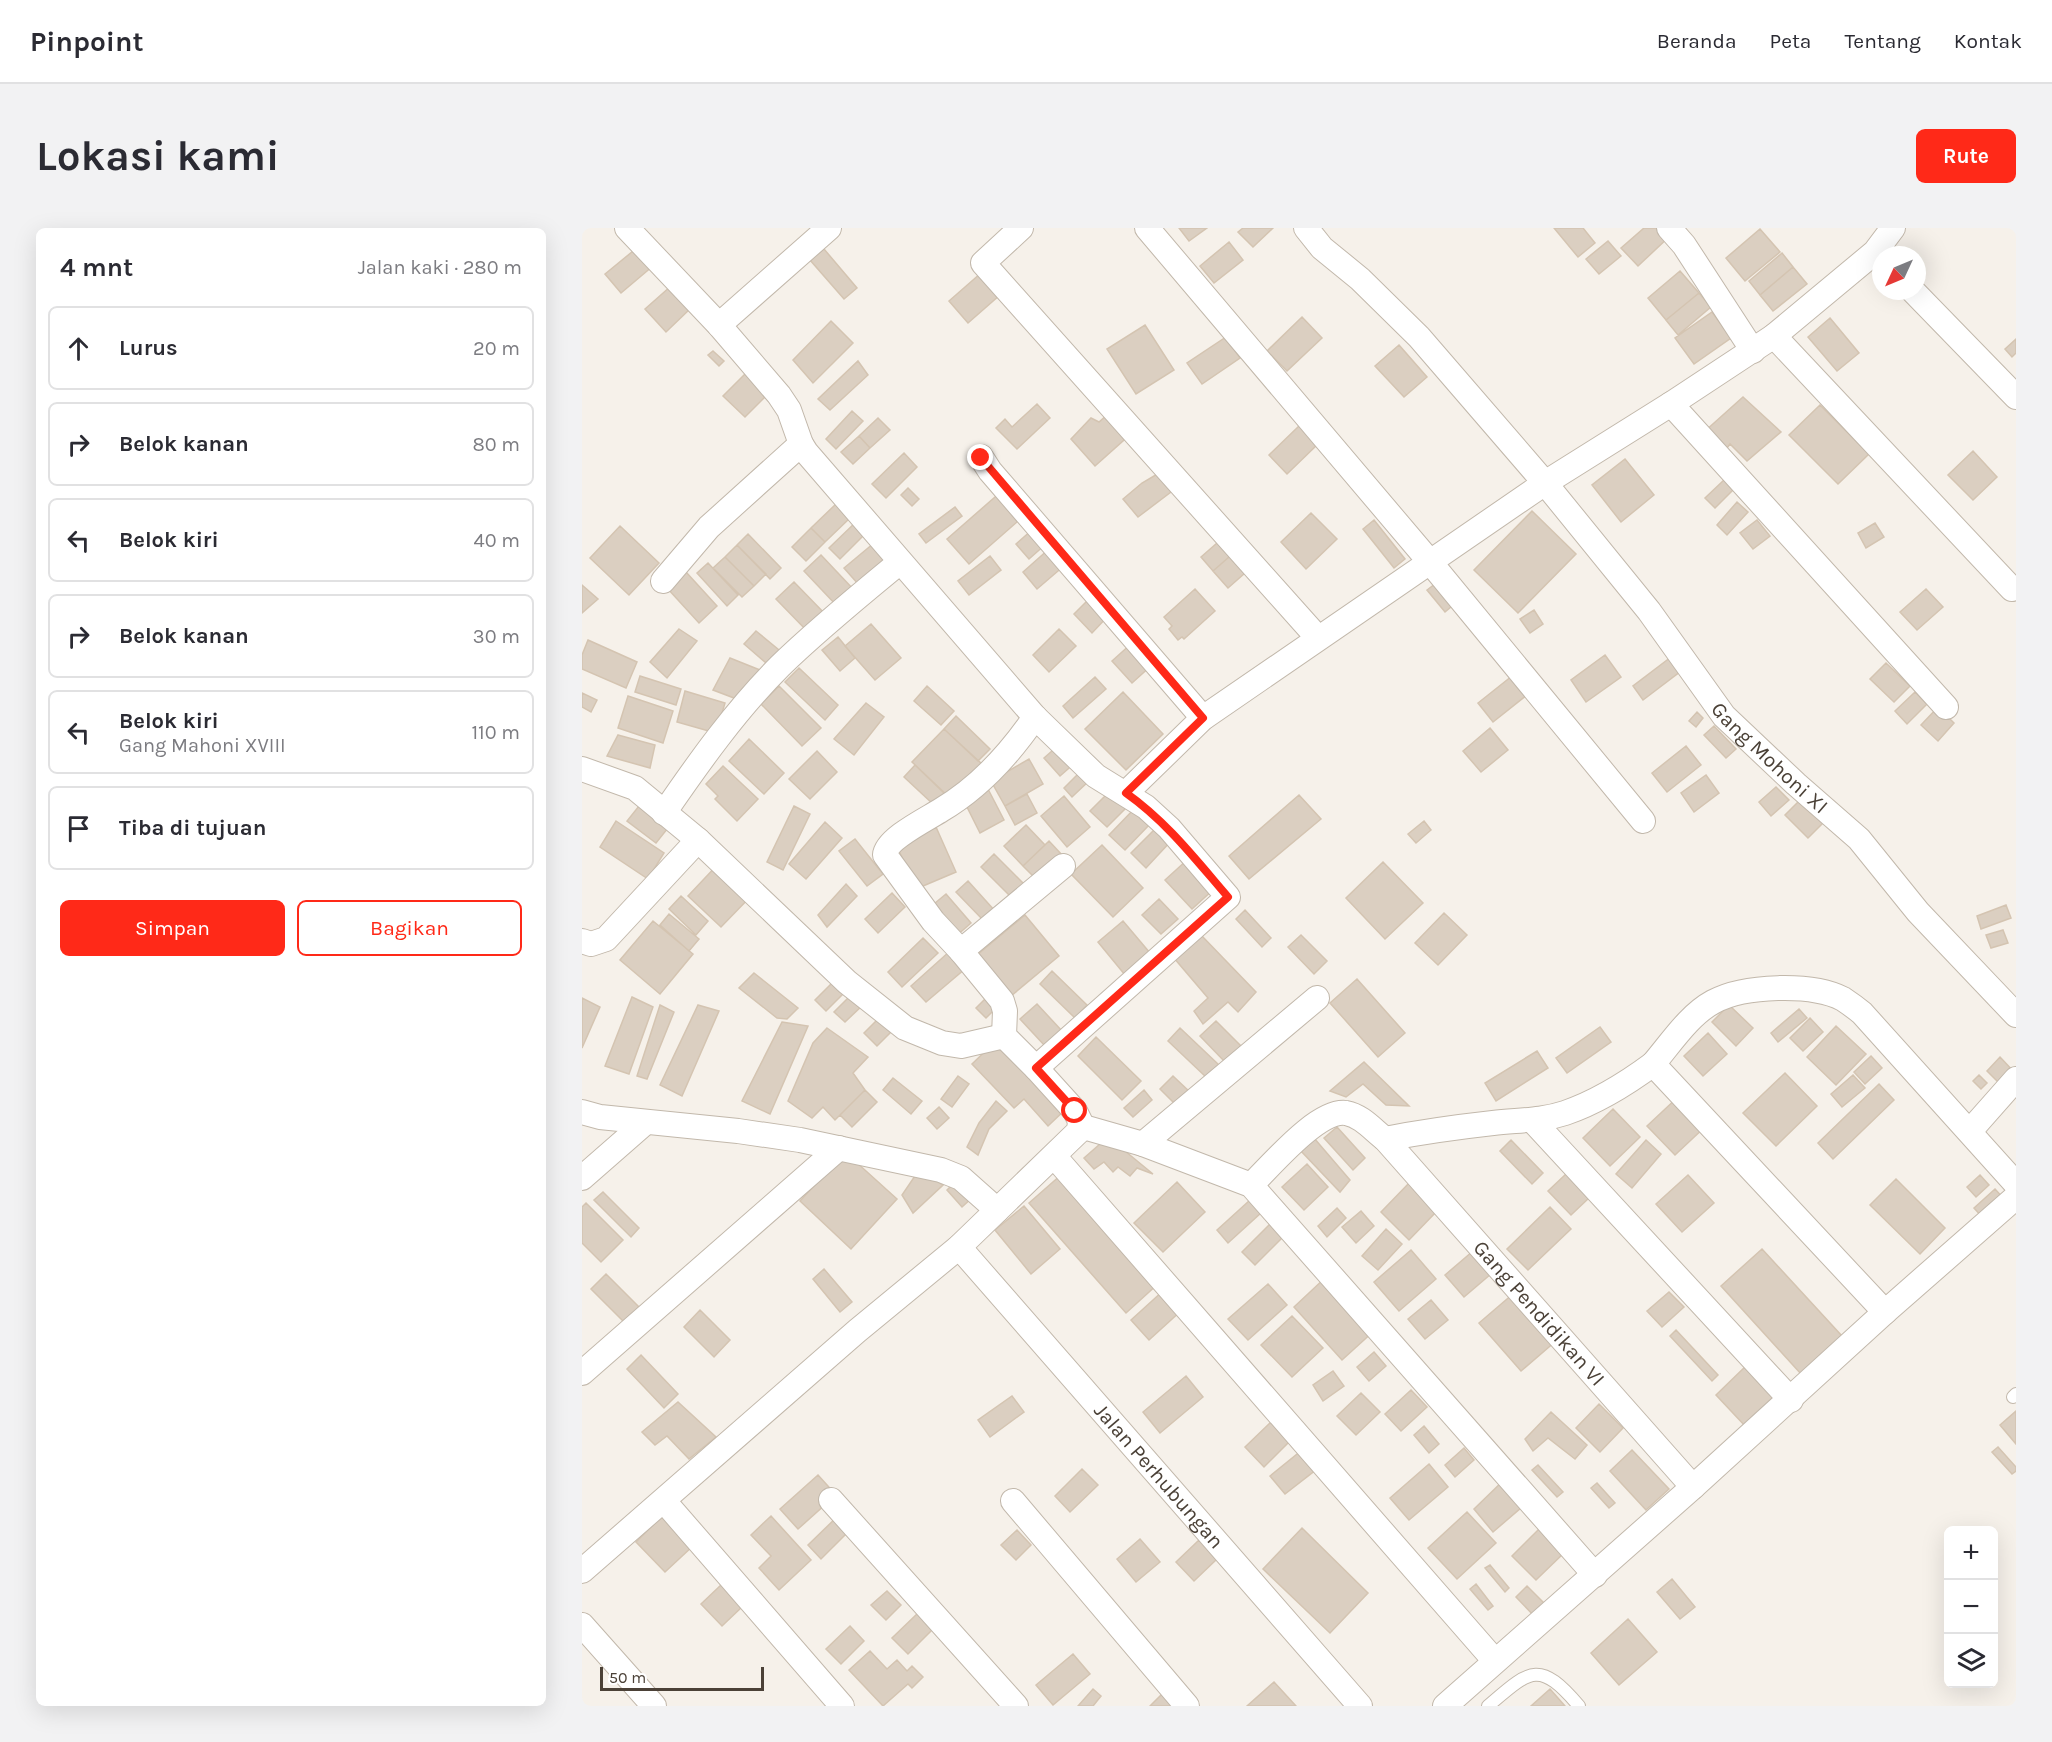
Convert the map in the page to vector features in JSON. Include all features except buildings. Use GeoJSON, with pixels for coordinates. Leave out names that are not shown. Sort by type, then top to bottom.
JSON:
{"type":"FeatureCollection","features":[{"type":"Feature","properties":{"kind":"street"},"geometry":{"type":"LineString","coordinates":[[627,228],[719,325],[779,395],[795,423],[801,444],[1035,717],[1096,776],[1146,807],[1169,828],[1228,897],[1036,1068]]}},
{"type":"Feature","properties":{"kind":"street"},"geometry":{"type":"LineString","coordinates":[[719,325],[829,228]]}},
{"type":"Feature","properties":{"kind":"street"},"geometry":{"type":"LineString","coordinates":[[1021,228],[983,262],[1318,638]]}},
{"type":"Feature","properties":{"kind":"street"},"geometry":{"type":"LineString","coordinates":[[1147,228],[1430,562],[1643,821]]}},
{"type":"Feature","properties":{"kind":"street","name":"Gang Mohoni XI"},"geometry":{"type":"LineString","coordinates":[[1306,228],[1322,248],[1360,279],[1419,337],[1545,483],[1649,611],[1724,716],[1859,839],[1918,912],[2016,1015]]}},
{"type":"Feature","properties":{"kind":"street"},"geometry":{"type":"LineString","coordinates":[[1669,228],[1684,245],[1753,351]]}},
{"type":"Feature","properties":{"kind":"street"},"geometry":{"type":"LineString","coordinates":[[1883,246],[1893,228]]}},
{"type":"Feature","properties":{"kind":"street"},"geometry":{"type":"LineString","coordinates":[[1126,793],[1203,718],[1545,483],[1753,351],[1872,260]]}},
{"type":"Feature","properties":{"kind":"street"},"geometry":{"type":"LineString","coordinates":[[1922,300],[2016,397]]}},
{"type":"Feature","properties":{"kind":"street"},"geometry":{"type":"LineString","coordinates":[[1774,336],[2012,590]]}},
{"type":"Feature","properties":{"kind":"street"},"geometry":{"type":"LineString","coordinates":[[1671,404],[1946,706]]}},
{"type":"Feature","properties":{"kind":"street"},"geometry":{"type":"LineString","coordinates":[[663,580],[709,527],[801,444]]}},
{"type":"Feature","properties":{"kind":"street"},"geometry":{"type":"LineString","coordinates":[[981,458],[1203,718]]}},
{"type":"Feature","properties":{"kind":"street"},"geometry":{"type":"LineString","coordinates":[[664,813],[700,761],[778,668],[900,562]]}},
{"type":"Feature","properties":{"kind":"street"},"geometry":{"type":"LineString","coordinates":[[582,1571],[958,1246],[1076,1134],[1080,1121],[1075,1111],[1004,1036],[1005,1011],[1002,1001],[962,951],[933,921],[888,860],[885,852],[911,828],[970,792],[1017,743],[1035,717]]}},
{"type":"Feature","properties":{"kind":"street"},"geometry":{"type":"LineString","coordinates":[[582,769],[635,788],[698,840],[848,982],[905,1028],[942,1043],[961,1046],[1004,1036]]}},
{"type":"Feature","properties":{"kind":"street"},"geometry":{"type":"LineString","coordinates":[[582,941],[591,944],[606,939],[698,840]]}},
{"type":"Feature","properties":{"kind":"street"},"geometry":{"type":"LineString","coordinates":[[962,951],[1063,866]]}},
{"type":"Feature","properties":{"kind":"street"},"geometry":{"type":"LineString","coordinates":[[1384,1139],[1460,1127],[1533,1121],[1584,1106],[1618,1088],[1653,1064],[1688,1023],[1712,1002],[1732,993],[1768,988],[1820,991],[1843,999],[1862,1013],[2016,1184]]}},
{"type":"Feature","properties":{"kind":"street"},"geometry":{"type":"LineString","coordinates":[[1143,1144],[1317,998]]}},
{"type":"Feature","properties":{"kind":"street"},"geometry":{"type":"LineString","coordinates":[[1653,1064],[1885,1312]]}},
{"type":"Feature","properties":{"kind":"street"},"geometry":{"type":"LineString","coordinates":[[1970,1131],[2016,1079]]}},
{"type":"Feature","properties":{"kind":"street"},"geometry":{"type":"LineString","coordinates":[[582,1112],[600,1118],[738,1131],[800,1140],[941,1170],[961,1178],[997,1210]]}},
{"type":"Feature","properties":{"kind":"street","name":"Gang Pendidikan VI"},"geometry":{"type":"LineString","coordinates":[[1251,1185],[1309,1128],[1336,1113],[1360,1118],[1384,1139],[1693,1488]]}},
{"type":"Feature","properties":{"kind":"street"},"geometry":{"type":"LineString","coordinates":[[1533,1121],[1791,1400]]}},
{"type":"Feature","properties":{"kind":"street"},"geometry":{"type":"LineString","coordinates":[[582,1178],[646,1122]]}},
{"type":"Feature","properties":{"kind":"street"},"geometry":{"type":"LineString","coordinates":[[1080,1126],[1143,1144],[1251,1185],[1595,1575]]}},
{"type":"Feature","properties":{"kind":"street"},"geometry":{"type":"LineString","coordinates":[[582,1372],[839,1148]]}},
{"type":"Feature","properties":{"kind":"street"},"geometry":{"type":"LineString","coordinates":[[1054,1156],[1495,1661]]}},
{"type":"Feature","properties":{"kind":"street"},"geometry":{"type":"LineString","coordinates":[[1445,1706],[1693,1488],[1885,1312],[2016,1197]]}},
{"type":"Feature","properties":{"kind":"street","name":"Jalan Perhubungan"},"geometry":{"type":"LineString","coordinates":[[958,1246],[1360,1706]]}},
{"type":"Feature","properties":{"kind":"street"},"geometry":{"type":"LineString","coordinates":[[831,1500],[1016,1706]]}},
{"type":"Feature","properties":{"kind":"street"},"geometry":{"type":"LineString","coordinates":[[664,1501],[842,1706]]}},
{"type":"Feature","properties":{"kind":"street"},"geometry":{"type":"LineString","coordinates":[[1013,1501],[1187,1706]]}},
{"type":"Feature","properties":{"kind":"street"},"geometry":{"type":"LineString","coordinates":[[582,1625],[654,1706]]}},
{"type":"Feature","properties":{"kind":"lane"},"geometry":{"type":"LineString","coordinates":[[1488,1706],[1517,1681],[1528,1674],[1536,1674],[1555,1680],[1579,1706]]}},
{"type":"Feature","properties":{"kind":"route"},"geometry":{"type":"LineString","coordinates":[[981,458],[1203,718],[1126,793],[1169,828],[1228,897],[1036,1068],[1075,1111]]}}]}
